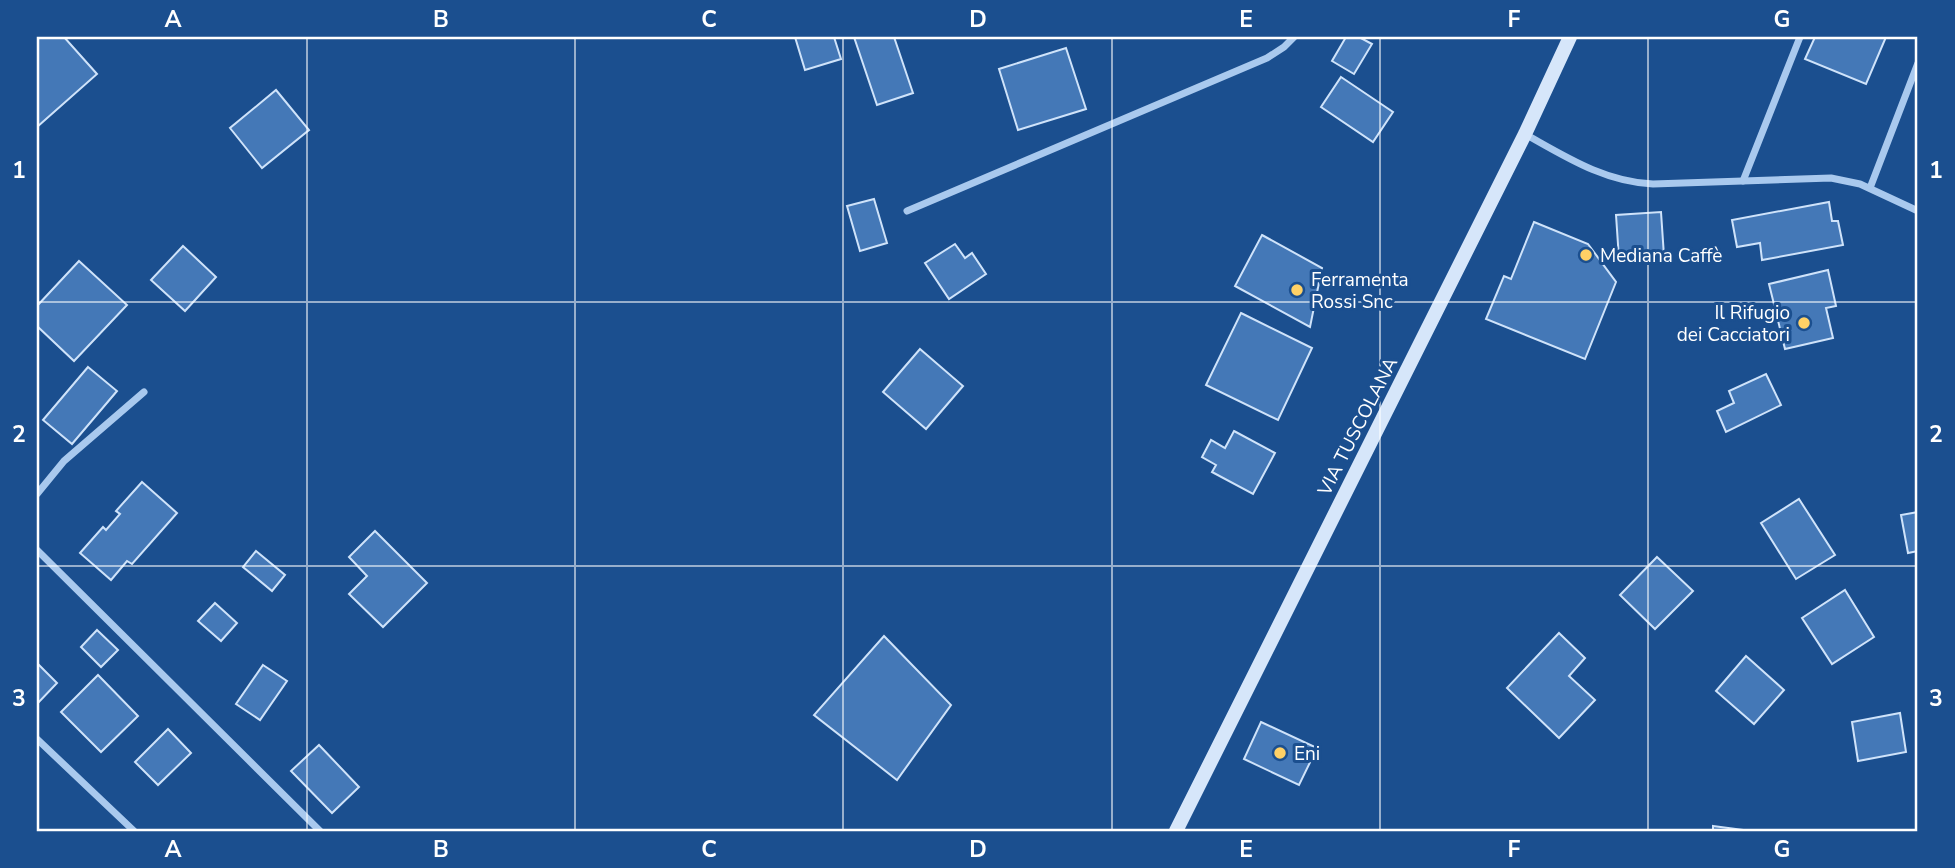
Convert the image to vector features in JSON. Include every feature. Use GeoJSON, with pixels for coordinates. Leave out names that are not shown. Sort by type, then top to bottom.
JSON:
{"type":"FeatureCollection","features":[{"type":"Feature","properties":{"kind":"main road","name":"VIA TUSCOLANA"},"geometry":{"type":"LineString","coordinates":[[1176,831],[1525,134],[1568,40]]}},
{"type":"Feature","properties":{"kind":"street"},"geometry":{"type":"LineString","coordinates":[[907,211],[1267,58],[1294,37]]}},
{"type":"Feature","properties":{"kind":"street"},"geometry":{"type":"LineString","coordinates":[[1743,181],[1800,37]]}},
{"type":"Feature","properties":{"kind":"street"},"geometry":{"type":"LineString","coordinates":[[1870,188],[1918,63]]}},
{"type":"Feature","properties":{"kind":"street"},"geometry":{"type":"LineString","coordinates":[[1525,134],[1601,175],[1624,181],[1653,184],[1831,178],[1870,188],[1918,211]]}},
{"type":"Feature","properties":{"kind":"street"},"geometry":{"type":"LineString","coordinates":[[37,495],[64,461],[144,392]]}},
{"type":"Feature","properties":{"kind":"street"},"geometry":{"type":"LineString","coordinates":[[37,550],[320,831]]}},
{"type":"Feature","properties":{"kind":"street"},"geometry":{"type":"LineString","coordinates":[[37,739],[134,831]]}},
{"type":"Feature","properties":{"kind":"building"},"geometry":{"type":"Polygon","coordinates":[[[37,37],[64,37],[97,74],[37,127],[37,37]]]}},
{"type":"Feature","properties":{"kind":"building"},"geometry":{"type":"Polygon","coordinates":[[[795,37],[834,37],[841,59],[805,70],[795,37]]]}},
{"type":"Feature","properties":{"kind":"building"},"geometry":{"type":"Polygon","coordinates":[[[854,37],[894,37],[913,93],[877,105],[854,37]]]}},
{"type":"Feature","properties":{"kind":"building"},"geometry":{"type":"Polygon","coordinates":[[[1346,37],[1359,37],[1372,44],[1354,74],[1332,61],[1346,37]]]}},
{"type":"Feature","properties":{"kind":"building"},"geometry":{"type":"Polygon","coordinates":[[[1815,37],[1886,37],[1866,84],[1805,59],[1815,37]]]}},
{"type":"Feature","properties":{"kind":"building"},"geometry":{"type":"Polygon","coordinates":[[[1066,48],[1086,109],[1018,130],[999,69],[1066,48]]]}},
{"type":"Feature","properties":{"kind":"building"},"geometry":{"type":"Polygon","coordinates":[[[1341,77],[1393,112],[1373,142],[1321,107],[1341,77]]]}},
{"type":"Feature","properties":{"kind":"building"},"geometry":{"type":"Polygon","coordinates":[[[276,90],[309,130],[262,168],[230,128],[276,90]]]}},
{"type":"Feature","properties":{"kind":"building"},"geometry":{"type":"Polygon","coordinates":[[[874,199],[887,243],[860,251],[847,206],[874,199]]]}},
{"type":"Feature","properties":{"kind":"building"},"geometry":{"type":"Polygon","coordinates":[[[1829,202],[1832,221],[1838,221],[1843,245],[1762,260],[1760,243],[1737,247],[1732,220],[1829,202]]]}},
{"type":"Feature","properties":{"kind":"building"},"geometry":{"type":"Polygon","coordinates":[[[1661,212],[1664,256],[1619,259],[1616,215],[1661,212]]]}},
{"type":"Feature","properties":{"kind":"building"},"geometry":{"type":"Polygon","coordinates":[[[1534,222],[1588,244],[1616,282],[1585,359],[1486,319],[1504,276],[1511,279],[1534,222]]]}},
{"type":"Feature","properties":{"kind":"building"},"geometry":{"type":"Polygon","coordinates":[[[1262,235],[1322,268],[1310,327],[1235,286],[1262,235]]]}},
{"type":"Feature","properties":{"kind":"building"},"geometry":{"type":"Polygon","coordinates":[[[955,244],[965,258],[972,253],[986,274],[949,299],[925,263],[955,244]]]}},
{"type":"Feature","properties":{"kind":"building"},"geometry":{"type":"Polygon","coordinates":[[[183,246],[216,277],[185,311],[151,280],[183,246]]]}},
{"type":"Feature","properties":{"kind":"building"},"geometry":{"type":"Polygon","coordinates":[[[79,261],[127,305],[74,361],[37,326],[37,306],[79,261]]]}},
{"type":"Feature","properties":{"kind":"building","name":"Il Rifugio dei Cacciatori"},"geometry":{"type":"Polygon","coordinates":[[[1828,270],[1836,306],[1826,308],[1833,338],[1785,349],[1769,284],[1828,270]]]}},
{"type":"Feature","properties":{"kind":"building"},"geometry":{"type":"Polygon","coordinates":[[[1241,313],[1312,348],[1278,420],[1206,385],[1241,313]]]}},
{"type":"Feature","properties":{"kind":"building"},"geometry":{"type":"Polygon","coordinates":[[[920,349],[963,386],[926,429],[883,392],[920,349]]]}},
{"type":"Feature","properties":{"kind":"building"},"geometry":{"type":"Polygon","coordinates":[[[88,367],[117,391],[72,444],[43,420],[88,367]]]}},
{"type":"Feature","properties":{"kind":"building"},"geometry":{"type":"Polygon","coordinates":[[[1766,374],[1781,405],[1726,432],[1717,411],[1734,403],[1729,391],[1766,374]]]}},
{"type":"Feature","properties":{"kind":"building"},"geometry":{"type":"Polygon","coordinates":[[[1234,431],[1275,453],[1253,494],[1212,472],[1216,465],[1202,457],[1211,440],[1225,448],[1234,431]]]}},
{"type":"Feature","properties":{"kind":"building"},"geometry":{"type":"Polygon","coordinates":[[[142,482],[177,513],[132,564],[127,561],[111,580],[80,553],[103,527],[106,530],[120,514],[116,511],[142,482]]]}},
{"type":"Feature","properties":{"kind":"building"},"geometry":{"type":"Polygon","coordinates":[[[1799,499],[1835,555],[1796,579],[1761,523],[1799,499]]]}},
{"type":"Feature","properties":{"kind":"building"},"geometry":{"type":"Polygon","coordinates":[[[1918,512],[1918,551],[1908,553],[1901,515],[1918,512]]]}},
{"type":"Feature","properties":{"kind":"building"},"geometry":{"type":"Polygon","coordinates":[[[375,531],[427,583],[383,627],[349,594],[367,576],[349,557],[375,531]]]}},
{"type":"Feature","properties":{"kind":"building"},"geometry":{"type":"Polygon","coordinates":[[[256,551],[285,575],[272,591],[243,567],[256,551]]]}},
{"type":"Feature","properties":{"kind":"building"},"geometry":{"type":"Polygon","coordinates":[[[1657,557],[1693,591],[1655,629],[1620,595],[1657,557]]]}},
{"type":"Feature","properties":{"kind":"building"},"geometry":{"type":"Polygon","coordinates":[[[1845,590],[1874,637],[1832,664],[1802,618],[1845,590]]]}},
{"type":"Feature","properties":{"kind":"building"},"geometry":{"type":"Polygon","coordinates":[[[215,603],[237,623],[221,641],[198,621],[215,603]]]}},
{"type":"Feature","properties":{"kind":"building"},"geometry":{"type":"Polygon","coordinates":[[[97,630],[118,650],[101,667],[81,647],[97,630]]]}},
{"type":"Feature","properties":{"kind":"building"},"geometry":{"type":"Polygon","coordinates":[[[1559,633],[1585,658],[1569,676],[1595,700],[1559,738],[1507,688],[1559,633]]]}},
{"type":"Feature","properties":{"kind":"building"},"geometry":{"type":"Polygon","coordinates":[[[884,636],[951,705],[897,780],[814,715],[884,636]]]}},
{"type":"Feature","properties":{"kind":"building"},"geometry":{"type":"Polygon","coordinates":[[[1746,656],[1784,690],[1754,724],[1716,691],[1746,656]]]}},
{"type":"Feature","properties":{"kind":"building"},"geometry":{"type":"Polygon","coordinates":[[[37,663],[57,683],[37,704],[37,663]]]}},
{"type":"Feature","properties":{"kind":"building"},"geometry":{"type":"Polygon","coordinates":[[[263,665],[287,681],[260,720],[236,704],[263,665]]]}},
{"type":"Feature","properties":{"kind":"building"},"geometry":{"type":"Polygon","coordinates":[[[98,675],[138,716],[101,752],[61,712],[98,675]]]}},
{"type":"Feature","properties":{"kind":"building"},"geometry":{"type":"Polygon","coordinates":[[[1900,713],[1906,752],[1858,761],[1852,722],[1900,713]]]}},
{"type":"Feature","properties":{"kind":"building","name":"Eni"},"geometry":{"type":"Polygon","coordinates":[[[1261,722],[1317,748],[1299,785],[1244,759],[1261,722]]]}},
{"type":"Feature","properties":{"kind":"building"},"geometry":{"type":"Polygon","coordinates":[[[168,729],[191,753],[158,785],[135,762],[168,729]]]}},
{"type":"Feature","properties":{"kind":"building"},"geometry":{"type":"Polygon","coordinates":[[[319,745],[359,787],[332,813],[291,771],[319,745]]]}},
{"type":"Feature","properties":{"kind":"building"},"geometry":{"type":"Polygon","coordinates":[[[1713,826],[1751,831],[1713,831],[1713,826]]]}},
{"type":"Feature","properties":{"kind":"place","name":"Mediana Caffè"},"geometry":{"type":"Point","coordinates":[1586,255]}},
{"type":"Feature","properties":{"kind":"place","name":"Ferramenta Rossi Snc"},"geometry":{"type":"Point","coordinates":[1297,290]}},
{"type":"Feature","properties":{"kind":"place","name":"Il Rifugio dei Cacciatori"},"geometry":{"type":"Point","coordinates":[1804,323]}},
{"type":"Feature","properties":{"kind":"place","name":"Eni"},"geometry":{"type":"Point","coordinates":[1280,753]}}]}
